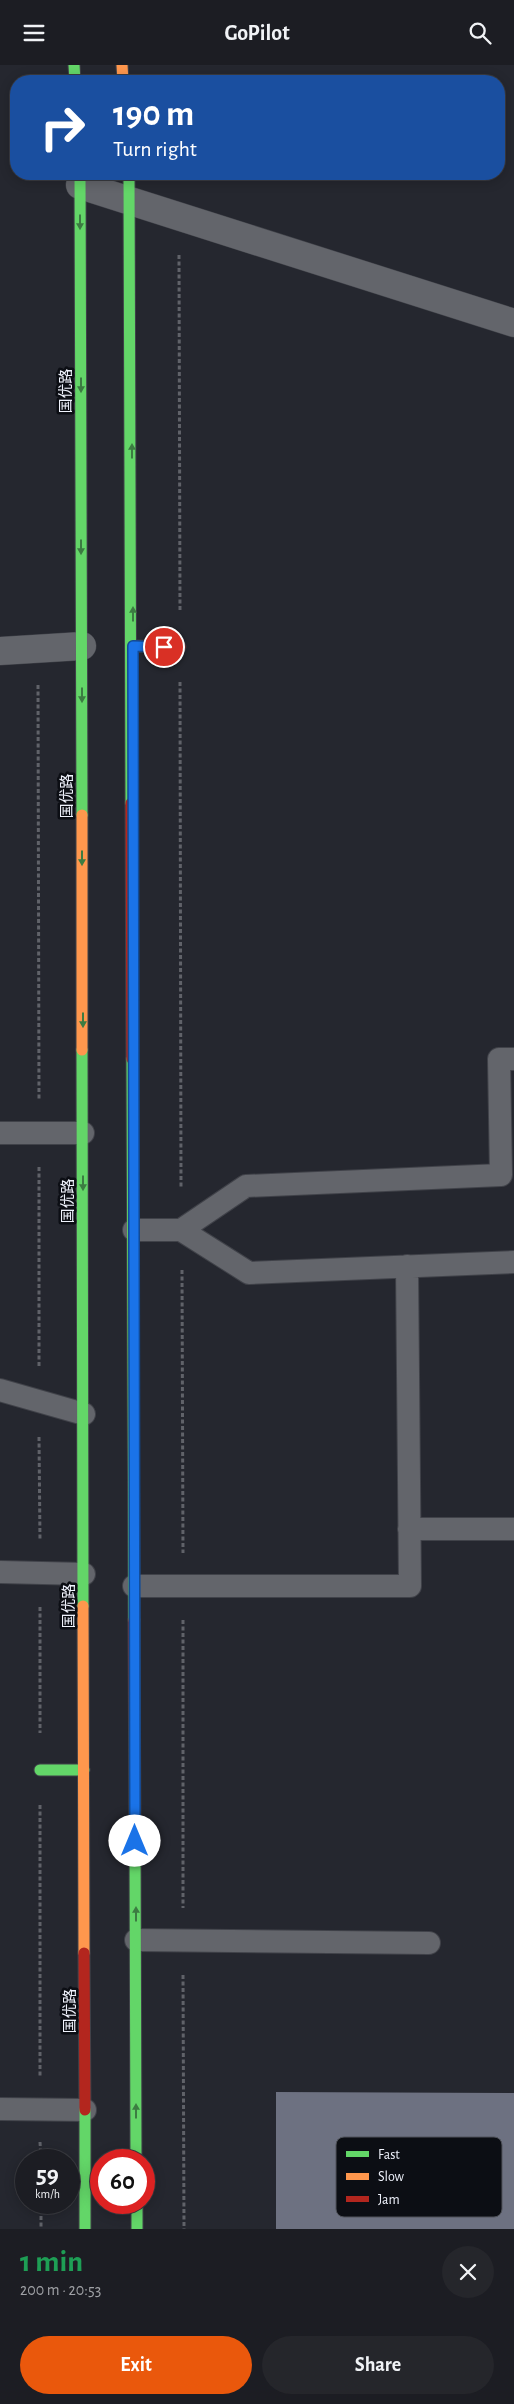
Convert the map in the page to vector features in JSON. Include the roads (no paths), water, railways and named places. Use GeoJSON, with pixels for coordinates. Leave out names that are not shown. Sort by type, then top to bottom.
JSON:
{"type":"FeatureCollection","features":[{"type":"Feature","properties":{"kind":"main road","name":"国优路"},"geometry":{"type":"LineString","coordinates":[[80,180],[85,2229]]}},
{"type":"Feature","properties":{"kind":"main road"},"geometry":{"type":"LineString","coordinates":[[129,180],[133,646],[136,2149]]}},
{"type":"Feature","properties":{"kind":"main road"},"geometry":{"type":"LineString","coordinates":[[133,646],[180,647]]}},
{"type":"Feature","properties":{"kind":"main road"},"geometry":{"type":"LineString","coordinates":[[40,1770],[84,1770]]}},
{"type":"Feature","properties":{"kind":"main road"},"geometry":{"type":"LineString","coordinates":[[136,2214],[137,2229]]}},
{"type":"Feature","properties":{"kind":"street"},"geometry":{"type":"LineString","coordinates":[[82,180],[131,200],[514,323]]}},
{"type":"Feature","properties":{"kind":"street"},"geometry":{"type":"LineString","coordinates":[[0,651],[82,646]]}},
{"type":"Feature","properties":{"kind":"lane"},"geometry":{"type":"LineString","coordinates":[[181,1230],[246,1186],[501,1175],[499,1059],[514,1059]]}},
{"type":"Feature","properties":{"kind":"lane"},"geometry":{"type":"LineString","coordinates":[[0,1133],[83,1133]]}},
{"type":"Feature","properties":{"kind":"lane"},"geometry":{"type":"LineString","coordinates":[[134,1229],[181,1230],[249,1273],[514,1262]]}},
{"type":"Feature","properties":{"kind":"lane"},"geometry":{"type":"LineString","coordinates":[[134,1586],[410,1586],[407,1266]]}},
{"type":"Feature","properties":{"kind":"lane"},"geometry":{"type":"LineString","coordinates":[[0,1390],[84,1414]]}},
{"type":"Feature","properties":{"kind":"lane"},"geometry":{"type":"LineString","coordinates":[[409,1529],[514,1529]]}},
{"type":"Feature","properties":{"kind":"lane"},"geometry":{"type":"LineString","coordinates":[[0,1572],[84,1575]]}},
{"type":"Feature","properties":{"kind":"lane"},"geometry":{"type":"LineString","coordinates":[[136,1940],[430,1943]]}},
{"type":"Feature","properties":{"kind":"lane"},"geometry":{"type":"LineString","coordinates":[[0,2109],[85,2110]]}}]}
